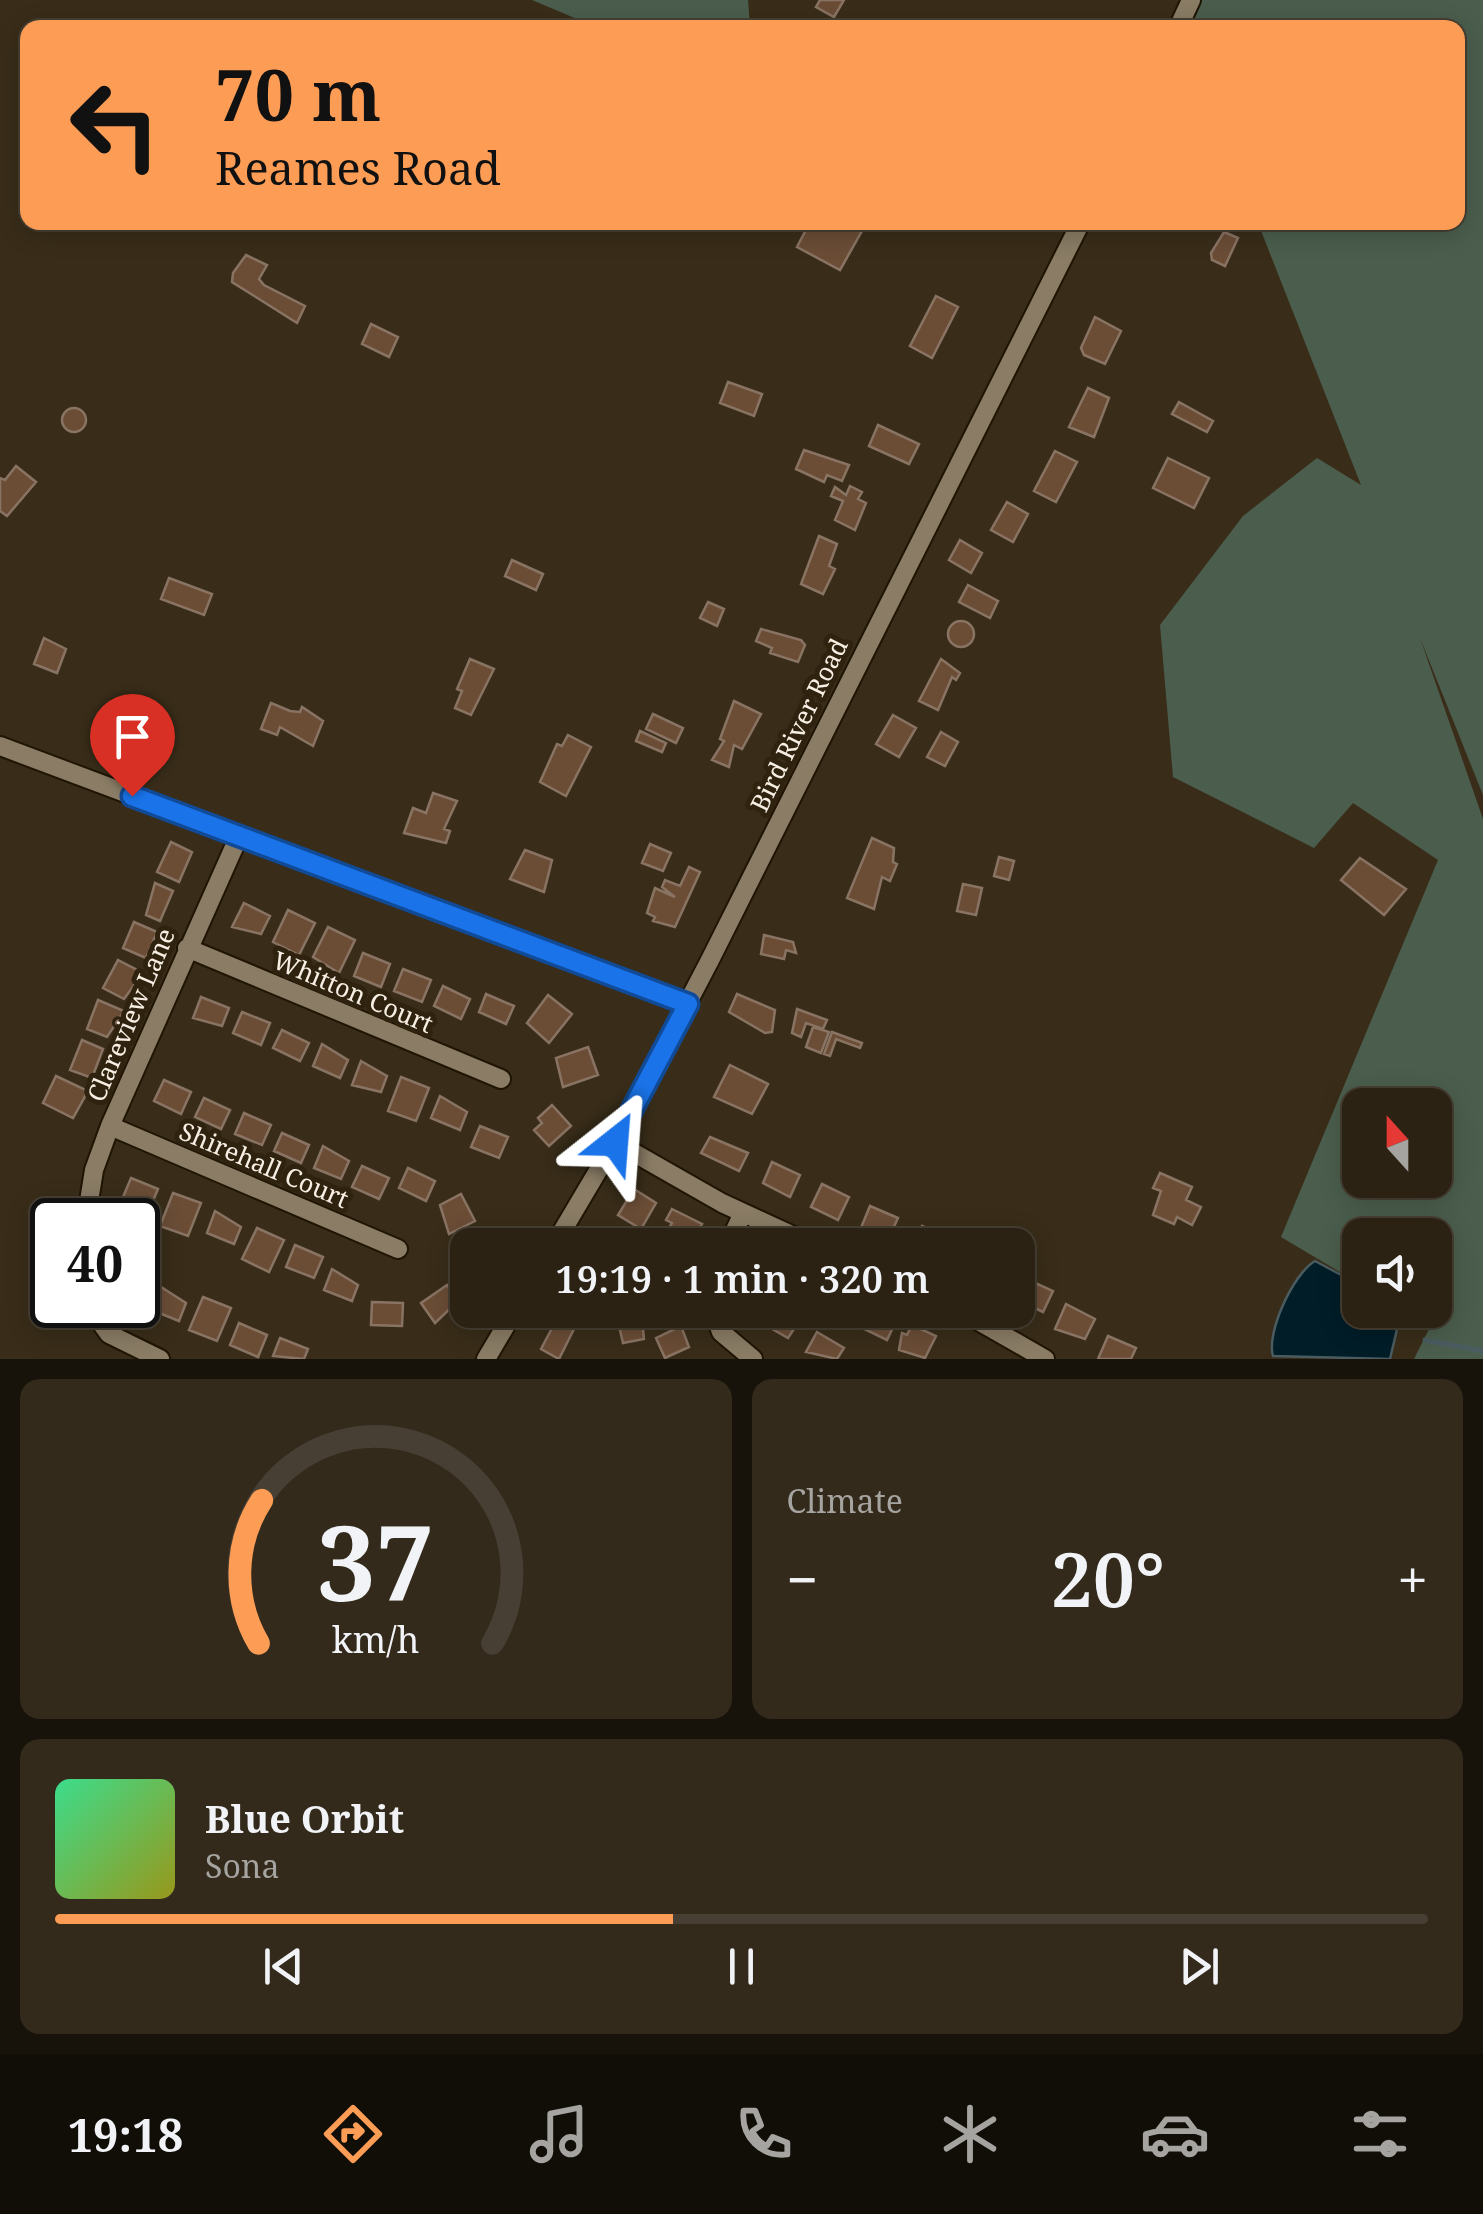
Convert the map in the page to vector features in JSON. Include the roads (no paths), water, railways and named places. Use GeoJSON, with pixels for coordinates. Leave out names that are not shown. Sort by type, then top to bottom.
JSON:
{"type":"FeatureCollection","features":[{"type":"Feature","properties":{"kind":"street","name":"Bird River Road"},"geometry":{"type":"LineString","coordinates":[[564,1228],[688,1004],[1077,230]]}},
{"type":"Feature","properties":{"kind":"street"},"geometry":{"type":"LineString","coordinates":[[0,746],[688,1004]]}},
{"type":"Feature","properties":{"kind":"street","name":"Clareview Lane"},"geometry":{"type":"LineString","coordinates":[[90,1198],[94,1170],[110,1126],[239,836]]}},
{"type":"Feature","properties":{"kind":"street","name":"Whitton Court"},"geometry":{"type":"LineString","coordinates":[[186,948],[501,1079]]}},
{"type":"Feature","properties":{"kind":"street","name":"Shirehall Court"},"geometry":{"type":"LineString","coordinates":[[110,1126],[398,1249]]}},
{"type":"Feature","properties":{"kind":"street"},"geometry":{"type":"LineString","coordinates":[[615,1142],[776,1228]]}},
{"type":"Feature","properties":{"kind":"street"},"geometry":{"type":"LineString","coordinates":[[736,1228],[743,1213]]}},
{"type":"Feature","properties":{"kind":"street"},"geometry":{"type":"LineString","coordinates":[[105,1328],[109,1334],[160,1359]]}},
{"type":"Feature","properties":{"kind":"street"},"geometry":{"type":"LineString","coordinates":[[486,1359],[504,1328]]}},
{"type":"Feature","properties":{"kind":"street"},"geometry":{"type":"LineString","coordinates":[[720,1328],[753,1359]]}},
{"type":"Feature","properties":{"kind":"street"},"geometry":{"type":"LineString","coordinates":[[990,1328],[1045,1359]]}},
{"type":"Feature","properties":{"kind":"water"},"geometry":{"type":"Polygon","coordinates":[[[1315,1261],[1342,1275],[1342,1328],[1397,1328],[1390,1359],[1273,1356],[1277,1319],[1315,1261]]]}},
{"type":"Feature","properties":{"kind":"waterway"},"geometry":{"type":"LineString","coordinates":[[1425,1340],[1483,1351]]}}]}
